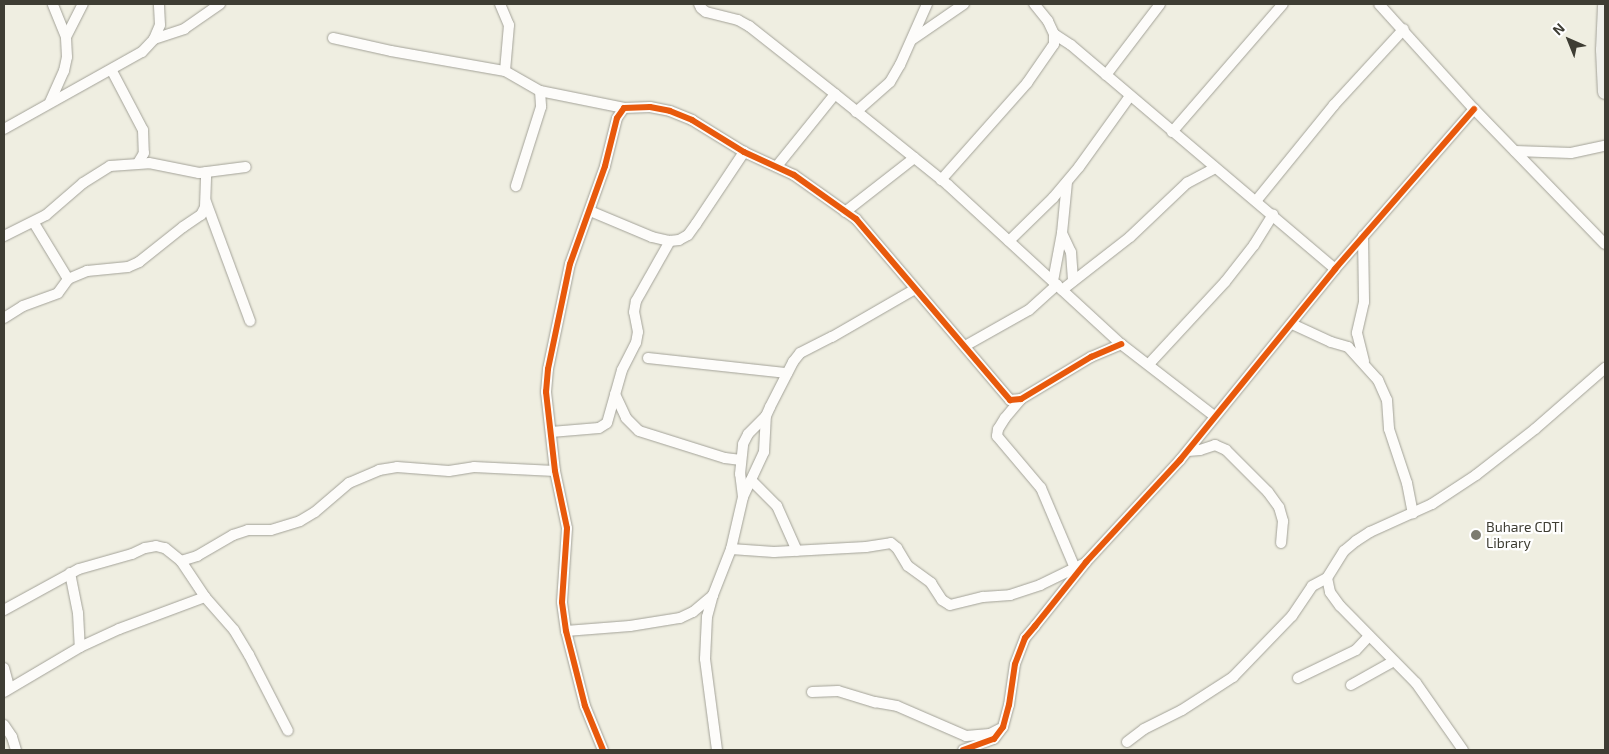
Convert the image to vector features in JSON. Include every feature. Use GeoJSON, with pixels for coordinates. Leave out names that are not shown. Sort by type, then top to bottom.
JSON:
{"type":"FeatureCollection","features":[{"type":"Feature","properties":{"kind":"main road"},"geometry":{"type":"LineString","coordinates":[[1605,6],[1605,92]]}},
{"type":"Feature","properties":{"kind":"street"},"geometry":{"type":"LineString","coordinates":[[50,102],[64,71],[67,57],[66,37],[53,4]]}},
{"type":"Feature","properties":{"kind":"street"},"geometry":{"type":"LineString","coordinates":[[66,37],[83,4]]}},
{"type":"Feature","properties":{"kind":"street"},"geometry":{"type":"LineString","coordinates":[[4,129],[50,102],[112,71],[142,52],[154,39],[160,25],[159,4]]}},
{"type":"Feature","properties":{"kind":"street"},"geometry":{"type":"LineString","coordinates":[[154,39],[184,29],[220,4]]}},
{"type":"Feature","properties":{"kind":"street"},"geometry":{"type":"LineString","coordinates":[[500,4],[509,25],[505,71]]}},
{"type":"Feature","properties":{"kind":"street"},"geometry":{"type":"LineString","coordinates":[[699,4],[700,8],[706,12],[738,20],[749,26],[835,94],[941,180],[1121,344],[1214,416]]}},
{"type":"Feature","properties":{"kind":"street"},"geometry":{"type":"LineString","coordinates":[[856,112],[890,82],[927,4]]}},
{"type":"Feature","properties":{"kind":"street"},"geometry":{"type":"LineString","coordinates":[[912,39],[964,4]]}},
{"type":"Feature","properties":{"kind":"street"},"geometry":{"type":"LineString","coordinates":[[941,180],[1027,83],[1054,44],[1054,34],[1048,21],[1034,4]]}},
{"type":"Feature","properties":{"kind":"street"},"geometry":{"type":"LineString","coordinates":[[1106,75],[1160,4]]}},
{"type":"Feature","properties":{"kind":"street"},"geometry":{"type":"LineString","coordinates":[[1172,132],[1283,4]]}},
{"type":"Feature","properties":{"kind":"street"},"geometry":{"type":"LineString","coordinates":[[1379,4],[1404,29],[1474,109],[1605,244]]}},
{"type":"Feature","properties":{"kind":"street"},"geometry":{"type":"LineString","coordinates":[[1256,200],[1334,105],[1404,29]]}},
{"type":"Feature","properties":{"kind":"street"},"geometry":{"type":"LineString","coordinates":[[1054,34],[1072,45],[1172,132],[1256,200],[1336,269]]}},
{"type":"Feature","properties":{"kind":"street"},"geometry":{"type":"LineString","coordinates":[[333,38],[390,51],[505,71],[540,91],[624,108],[643,106],[670,111],[692,120],[744,152],[776,166],[808,184],[845,212],[869,233],[1004,394],[1014,401],[1021,399],[1085,360],[1121,344]]}},
{"type":"Feature","properties":{"kind":"street"},"geometry":{"type":"LineString","coordinates":[[112,71],[143,130],[144,153],[138,163]]}},
{"type":"Feature","properties":{"kind":"street"},"geometry":{"type":"LineString","coordinates":[[516,186],[542,107],[540,91]]}},
{"type":"Feature","properties":{"kind":"street"},"geometry":{"type":"LineString","coordinates":[[776,166],[835,94]]}},
{"type":"Feature","properties":{"kind":"street"},"geometry":{"type":"LineString","coordinates":[[1009,241],[1066,182],[1100,141],[1130,96]]}},
{"type":"Feature","properties":{"kind":"street"},"geometry":{"type":"LineString","coordinates":[[603,750],[585,706],[566,631],[562,602],[567,528],[555,471],[546,392],[548,369],[570,264],[605,166],[616,118],[624,108]]}},
{"type":"Feature","properties":{"kind":"street"},"geometry":{"type":"LineString","coordinates":[[963,750],[994,739],[1003,727],[1008,710],[1015,664],[1025,638],[1086,562],[1188,451],[1214,416],[1363,236],[1474,109]]}},
{"type":"Feature","properties":{"kind":"street"},"geometry":{"type":"LineString","coordinates":[[1515,151],[1571,153],[1605,146]]}},
{"type":"Feature","properties":{"kind":"street"},"geometry":{"type":"LineString","coordinates":[[590,211],[652,237],[670,241],[679,240],[688,235],[744,152]]}},
{"type":"Feature","properties":{"kind":"street"},"geometry":{"type":"LineString","coordinates":[[845,212],[914,158]]}},
{"type":"Feature","properties":{"kind":"street"},"geometry":{"type":"LineString","coordinates":[[4,236],[34,223],[83,183],[110,166],[149,163],[199,173],[246,167]]}},
{"type":"Feature","properties":{"kind":"street"},"geometry":{"type":"LineString","coordinates":[[965,346],[1023,314],[1057,285],[1073,282],[1130,237],[1187,184],[1215,168]]}},
{"type":"Feature","properties":{"kind":"street"},"geometry":{"type":"LineString","coordinates":[[4,318],[23,306],[58,293],[68,280],[87,272],[128,267],[139,262],[182,227],[201,216],[206,202],[206,172]]}},
{"type":"Feature","properties":{"kind":"street"},"geometry":{"type":"LineString","coordinates":[[1057,285],[1066,182]]}},
{"type":"Feature","properties":{"kind":"street"},"geometry":{"type":"LineString","coordinates":[[206,202],[250,321]]}},
{"type":"Feature","properties":{"kind":"street"},"geometry":{"type":"LineString","coordinates":[[1149,364],[1225,282],[1254,245],[1273,215]]}},
{"type":"Feature","properties":{"kind":"street"},"geometry":{"type":"LineString","coordinates":[[34,223],[68,280]]}},
{"type":"Feature","properties":{"kind":"street"},"geometry":{"type":"LineString","coordinates":[[1062,233],[1071,252],[1073,282]]}},
{"type":"Feature","properties":{"kind":"street"},"geometry":{"type":"LineString","coordinates":[[1363,236],[1364,302],[1357,333],[1364,362]]}},
{"type":"Feature","properties":{"kind":"street"},"geometry":{"type":"LineString","coordinates":[[552,432],[580,431],[603,426],[610,416],[614,393],[622,370],[636,343],[638,332],[634,312],[636,302],[670,241]]}},
{"type":"Feature","properties":{"kind":"street"},"geometry":{"type":"LineString","coordinates":[[743,497],[740,486],[743,444],[748,434],[766,416],[787,373],[800,353],[832,337],[915,289]]}},
{"type":"Feature","properties":{"kind":"street"},"geometry":{"type":"LineString","coordinates":[[1292,324],[1335,344],[1348,347],[1364,362],[1378,380],[1387,400],[1389,429],[1405,475],[1413,513]]}},
{"type":"Feature","properties":{"kind":"street"},"geometry":{"type":"LineString","coordinates":[[648,358],[787,373]]}},
{"type":"Feature","properties":{"kind":"street"},"geometry":{"type":"LineString","coordinates":[[1127,742],[1144,729],[1182,710],[1233,677],[1292,616],[1312,586],[1327,578],[1344,551],[1356,541],[1370,532],[1432,504],[1484,470],[1605,368]]}},
{"type":"Feature","properties":{"kind":"street"},"geometry":{"type":"LineString","coordinates":[[614,393],[626,418],[639,431],[725,458],[741,460]]}},
{"type":"Feature","properties":{"kind":"street"},"geometry":{"type":"LineString","coordinates":[[1021,399],[1005,418],[998,429],[997,436],[1041,488],[1075,568]]}},
{"type":"Feature","properties":{"kind":"street"},"geometry":{"type":"LineString","coordinates":[[717,750],[705,642],[713,595],[731,549],[743,497],[764,452],[766,416]]}},
{"type":"Feature","properties":{"kind":"street"},"geometry":{"type":"LineString","coordinates":[[1188,451],[1218,445],[1236,460],[1268,492],[1279,507],[1283,521],[1281,543]]}},
{"type":"Feature","properties":{"kind":"street"},"geometry":{"type":"LineString","coordinates":[[181,561],[197,556],[232,535],[248,530],[270,530],[300,521],[315,512],[349,483],[379,470],[397,467],[449,471],[483,467],[555,471]]}},
{"type":"Feature","properties":{"kind":"street"},"geometry":{"type":"LineString","coordinates":[[751,480],[777,506],[797,550]]}},
{"type":"Feature","properties":{"kind":"street"},"geometry":{"type":"LineString","coordinates":[[731,549],[774,552],[866,547],[891,543],[897,548],[908,566],[931,583],[942,600],[950,605],[983,597],[1010,595],[1040,585],[1086,562]]}},
{"type":"Feature","properties":{"kind":"street"},"geometry":{"type":"LineString","coordinates":[[4,610],[70,573],[156,546],[165,548],[181,561],[205,597],[234,630],[249,654],[288,731]]}},
{"type":"Feature","properties":{"kind":"street"},"geometry":{"type":"LineString","coordinates":[[70,573],[78,613],[80,647]]}},
{"type":"Feature","properties":{"kind":"street"},"geometry":{"type":"LineString","coordinates":[[1327,578],[1330,592],[1369,636],[1416,683],[1464,750]]}},
{"type":"Feature","properties":{"kind":"street"},"geometry":{"type":"LineString","coordinates":[[566,631],[630,626],[680,618],[693,612],[713,595]]}},
{"type":"Feature","properties":{"kind":"street"},"geometry":{"type":"LineString","coordinates":[[4,668],[6,689],[80,647],[119,629],[205,597]]}},
{"type":"Feature","properties":{"kind":"street"},"geometry":{"type":"LineString","coordinates":[[1298,678],[1356,650],[1369,636]]}},
{"type":"Feature","properties":{"kind":"street"},"geometry":{"type":"LineString","coordinates":[[1352,685],[1394,661]]}},
{"type":"Feature","properties":{"kind":"street"},"geometry":{"type":"LineString","coordinates":[[812,692],[838,691],[868,701],[898,706],[966,736],[990,734],[1003,727]]}},
{"type":"Feature","properties":{"kind":"street"},"geometry":{"type":"LineString","coordinates":[[4,725],[12,737],[16,750]]}},
{"type":"Feature","properties":{"kind":"cycle path"},"geometry":{"type":"LineString","coordinates":[[603,750],[585,706],[566,631],[562,602],[567,528],[555,471],[546,392],[548,369],[570,264],[605,166],[617,118],[624,108],[650,107],[670,111],[692,120],[744,152],[794,175],[856,219],[1010,400],[1021,399],[1091,357],[1121,344]]}},
{"type":"Feature","properties":{"kind":"cycle path"},"geometry":{"type":"LineString","coordinates":[[963,750],[994,739],[1003,727],[1009,705],[1015,664],[1025,638],[1086,562],[1180,460],[1335,269],[1474,109]]}},
{"type":"Feature","properties":{"kind":"place","name":"Buhare CDTI Library"},"geometry":{"type":"Point","coordinates":[1476,535]}}]}
